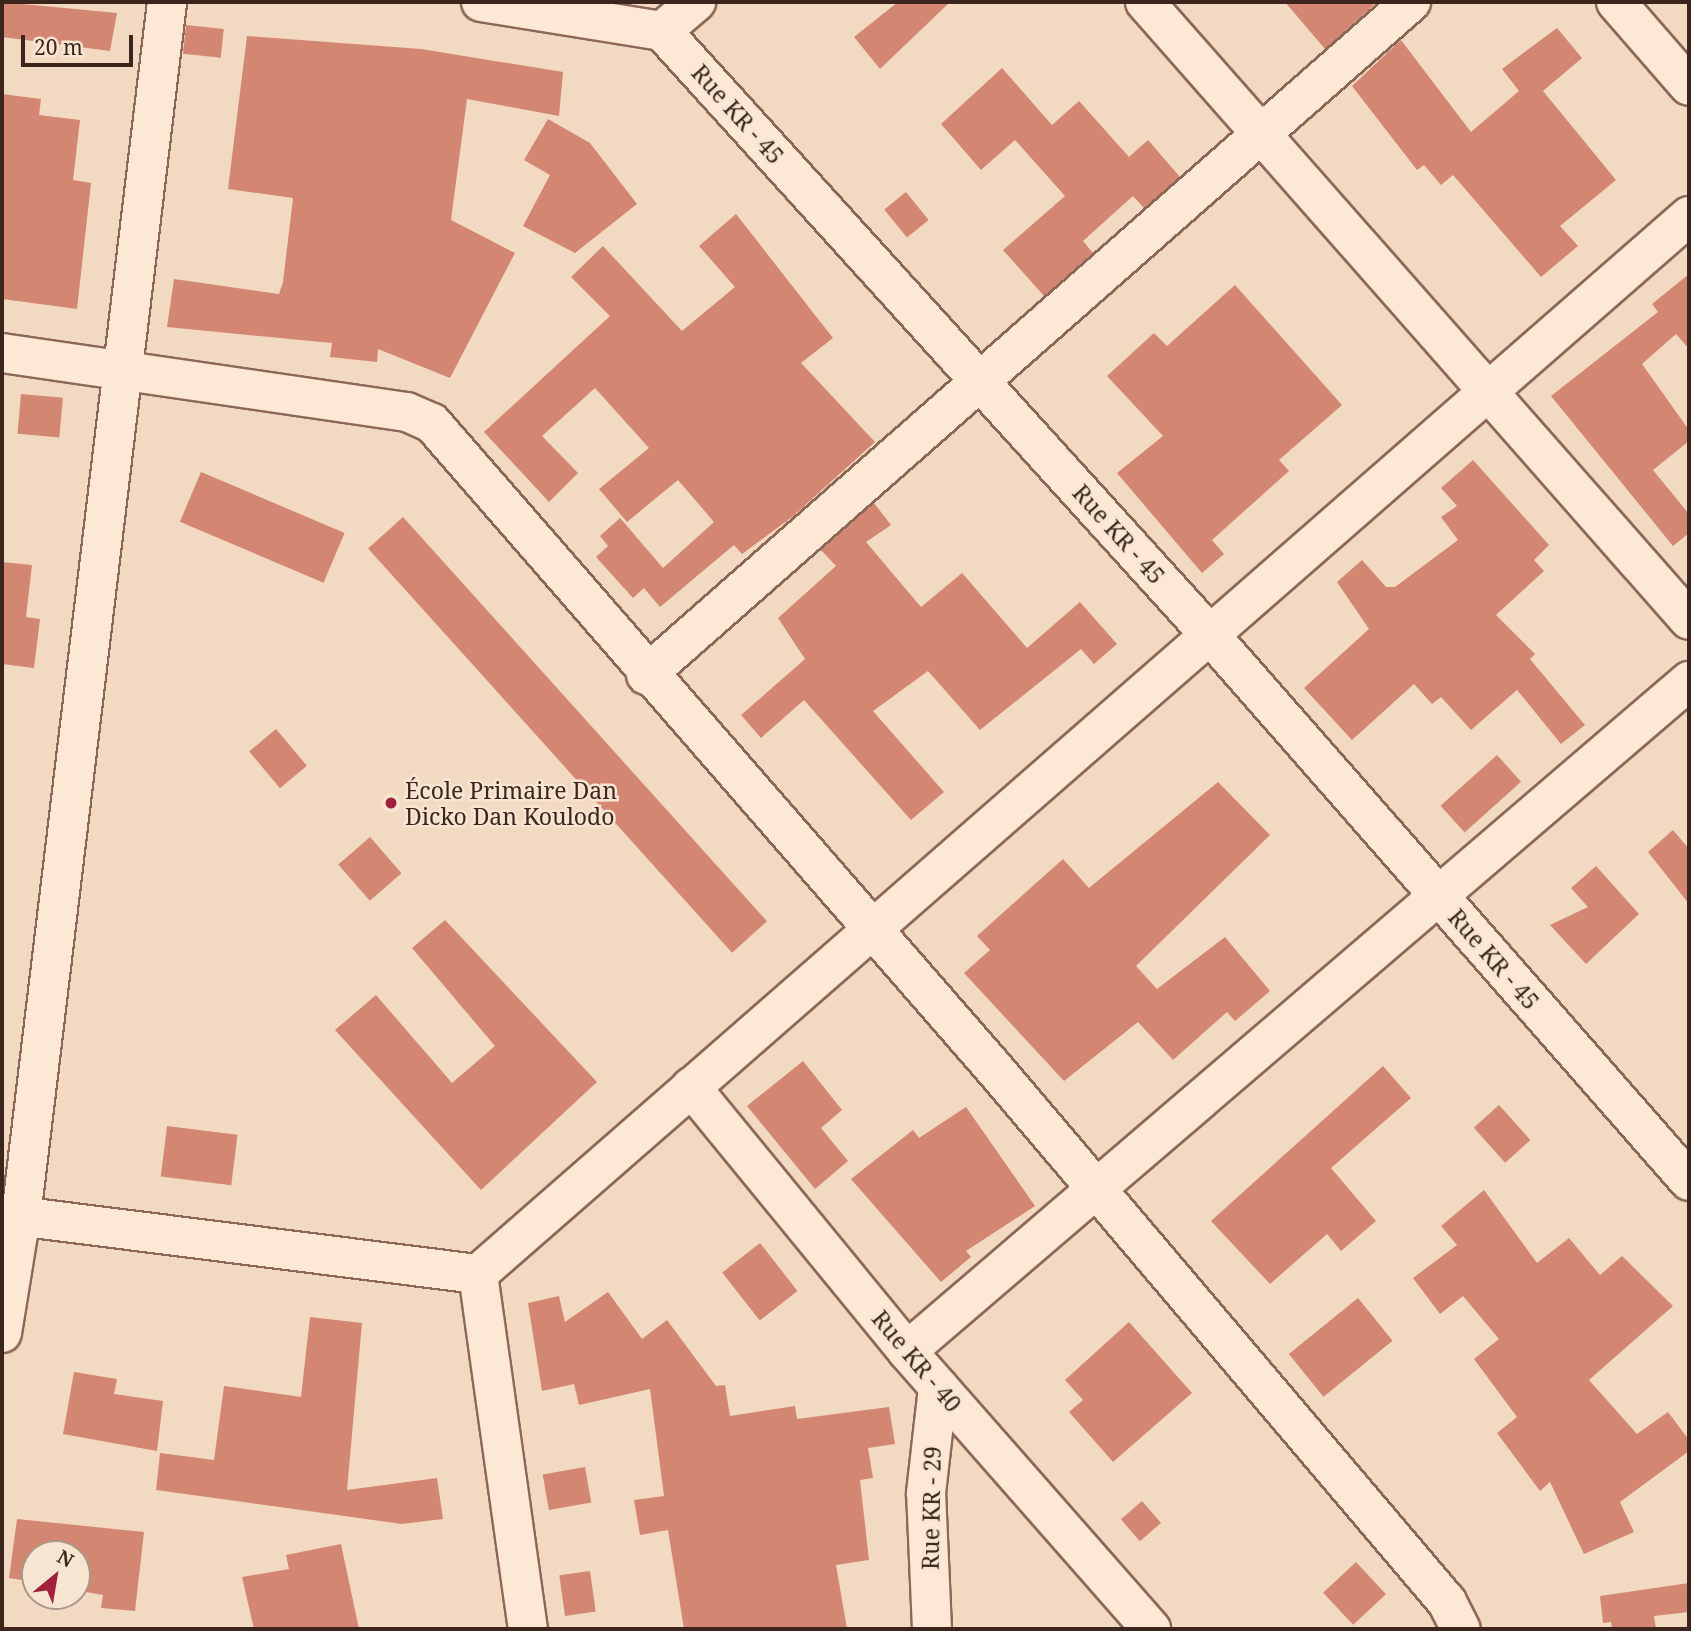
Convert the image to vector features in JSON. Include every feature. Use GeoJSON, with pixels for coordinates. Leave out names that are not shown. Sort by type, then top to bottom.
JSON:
{"type":"FeatureCollection","features":[{"type":"Feature","properties":{"kind":"street"},"geometry":{"type":"LineString","coordinates":[[2,1333],[12,1215],[167,2]]}},
{"type":"Feature","properties":{"kind":"street"},"geometry":{"type":"LineString","coordinates":[[481,2],[662,31],[696,2]]}},
{"type":"Feature","properties":{"kind":"street"},"geometry":{"type":"LineString","coordinates":[[1145,2],[1689,620]]}},
{"type":"Feature","properties":{"kind":"street"},"geometry":{"type":"LineString","coordinates":[[646,675],[977,377],[1410,2]]}},
{"type":"Feature","properties":{"kind":"street"},"geometry":{"type":"LineString","coordinates":[[1616,2],[1689,86]]}},
{"type":"Feature","properties":{"kind":"street","name":"Rue KR - 45"},"geometry":{"type":"LineString","coordinates":[[662,31],[1209,635],[1689,1181]]}},
{"type":"Feature","properties":{"kind":"street"},"geometry":{"type":"LineString","coordinates":[[12,1215],[478,1274],[1689,216]]}},
{"type":"Feature","properties":{"kind":"street"},"geometry":{"type":"LineString","coordinates":[[2,353],[121,367],[421,416],[1097,1190],[1447,1602],[1461,1629]]}},
{"type":"Feature","properties":{"kind":"street"},"geometry":{"type":"LineString","coordinates":[[907,1351],[1440,898],[1689,681]]}},
{"type":"Feature","properties":{"kind":"street","name":"Rue KR - 40"},"geometry":{"type":"LineString","coordinates":[[691,1087],[907,1351],[1151,1629]]}},
{"type":"Feature","properties":{"kind":"street"},"geometry":{"type":"LineString","coordinates":[[478,1274],[528,1629]]}},
{"type":"Feature","properties":{"kind":"street","name":"Rue KR - 29"},"geometry":{"type":"LineString","coordinates":[[932,1629],[926,1506],[938,1387]]}},
{"type":"Feature","properties":{"kind":"building"},"geometry":{"type":"Polygon","coordinates":[[[2,2],[117,13],[110,51],[2,37],[2,2]]]}},
{"type":"Feature","properties":{"kind":"building"},"geometry":{"type":"Polygon","coordinates":[[[898,2],[950,2],[880,69],[854,37],[898,2]]]}},
{"type":"Feature","properties":{"kind":"building"},"geometry":{"type":"Polygon","coordinates":[[[1285,2],[1371,2],[1374,5],[1325,49],[1285,2]]]}},
{"type":"Feature","properties":{"kind":"building"},"geometry":{"type":"Polygon","coordinates":[[[186,25],[224,29],[221,58],[183,54],[186,25]]]}},
{"type":"Feature","properties":{"kind":"building"},"geometry":{"type":"Polygon","coordinates":[[[1557,28],[1582,58],[1543,91],[1616,180],[1560,226],[1578,246],[1541,277],[1453,175],[1441,185],[1424,165],[1417,170],[1352,86],[1401,40],[1471,132],[1519,91],[1502,69],[1557,28]]]}},
{"type":"Feature","properties":{"kind":"building"},"geometry":{"type":"Polygon","coordinates":[[[247,36],[421,49],[563,72],[559,116],[467,99],[451,220],[515,253],[450,378],[378,349],[377,362],[330,357],[332,343],[167,327],[174,279],[279,294],[283,282],[293,198],[228,189],[247,36]]]}},
{"type":"Feature","properties":{"kind":"building"},"geometry":{"type":"Polygon","coordinates":[[[1002,68],[1052,125],[1079,101],[1129,157],[1148,140],[1180,177],[1144,208],[1133,196],[1083,241],[1093,253],[1044,296],[1003,250],[1065,196],[1015,140],[981,170],[941,124],[1002,68]]]}},
{"type":"Feature","properties":{"kind":"building"},"geometry":{"type":"Polygon","coordinates":[[[2,94],[41,99],[39,115],[80,120],[73,180],[91,183],[77,309],[2,299],[2,94]]]}},
{"type":"Feature","properties":{"kind":"building"},"geometry":{"type":"Polygon","coordinates":[[[548,119],[590,143],[637,204],[575,253],[523,226],[550,175],[524,160],[548,119]]]}},
{"type":"Feature","properties":{"kind":"building"},"geometry":{"type":"Polygon","coordinates":[[[906,192],[929,220],[907,238],[884,210],[906,192]]]}},
{"type":"Feature","properties":{"kind":"building"},"geometry":{"type":"Polygon","coordinates":[[[736,214],[833,338],[801,363],[875,442],[792,517],[742,554],[734,545],[660,607],[644,588],[633,598],[596,557],[608,546],[600,536],[620,518],[663,568],[714,522],[678,480],[627,522],[599,489],[649,448],[595,388],[542,436],[578,473],[549,502],[484,432],[610,316],[571,277],[603,246],[682,331],[735,287],[699,246],[736,214]]]}},
{"type":"Feature","properties":{"kind":"building"},"geometry":{"type":"Polygon","coordinates":[[[1689,274],[1689,349],[1676,334],[1642,364],[1689,430],[1689,441],[1653,470],[1689,514],[1689,533],[1673,546],[1551,396],[1658,312],[1652,304],[1689,274]]]}},
{"type":"Feature","properties":{"kind":"building"},"geometry":{"type":"Polygon","coordinates":[[[1235,285],[1342,405],[1279,460],[1289,471],[1212,540],[1224,554],[1202,573],[1117,473],[1163,436],[1107,376],[1154,333],[1167,346],[1235,285]]]}},
{"type":"Feature","properties":{"kind":"building"},"geometry":{"type":"Polygon","coordinates":[[[21,394],[63,398],[59,438],[18,434],[21,394]]]}},
{"type":"Feature","properties":{"kind":"building"},"geometry":{"type":"Polygon","coordinates":[[[1473,460],[1549,545],[1534,560],[1544,571],[1496,615],[1535,654],[1530,659],[1585,725],[1561,744],[1517,690],[1471,730],[1441,697],[1432,704],[1414,684],[1352,740],[1304,688],[1369,629],[1337,582],[1362,560],[1386,587],[1395,587],[1458,540],[1441,517],[1457,506],[1441,488],[1473,460]]]}},
{"type":"Feature","properties":{"kind":"building"},"geometry":{"type":"Polygon","coordinates":[[[201,472],[345,533],[323,583],[180,522],[201,472]]]}},
{"type":"Feature","properties":{"kind":"building"},"geometry":{"type":"Polygon","coordinates":[[[874,503],[891,525],[866,542],[921,607],[962,573],[1027,648],[1080,602],[1117,644],[1094,664],[1081,649],[980,730],[928,671],[873,711],[944,792],[911,820],[804,700],[761,738],[741,715],[805,659],[778,618],[836,566],[821,550],[874,503]]]}},
{"type":"Feature","properties":{"kind":"building"},"geometry":{"type":"Polygon","coordinates":[[[403,517],[767,921],[732,953],[368,548],[403,517]]]}},
{"type":"Feature","properties":{"kind":"building"},"geometry":{"type":"Polygon","coordinates":[[[2,562],[32,565],[26,617],[40,619],[34,668],[2,664],[2,562]]]}},
{"type":"Feature","properties":{"kind":"building"},"geometry":{"type":"Polygon","coordinates":[[[276,729],[307,766],[280,788],[249,751],[276,729]]]}},
{"type":"Feature","properties":{"kind":"building"},"geometry":{"type":"Polygon","coordinates":[[[1497,755],[1521,782],[1465,833],[1441,806],[1497,755]]]}},
{"type":"Feature","properties":{"kind":"building"},"geometry":{"type":"Polygon","coordinates":[[[1218,782],[1270,835],[1136,966],[1157,989],[1225,937],[1270,991],[1235,1021],[1227,1012],[1173,1060],[1138,1022],[1064,1081],[964,973],[990,950],[977,936],[1063,859],[1089,888],[1218,782]]]}},
{"type":"Feature","properties":{"kind":"building"},"geometry":{"type":"Polygon","coordinates":[[[1673,830],[1689,849],[1689,904],[1648,852],[1673,830]]]}},
{"type":"Feature","properties":{"kind":"building"},"geometry":{"type":"Polygon","coordinates":[[[370,837],[401,873],[370,901],[338,865],[370,837]]]}},
{"type":"Feature","properties":{"kind":"building"},"geometry":{"type":"Polygon","coordinates":[[[1596,866],[1639,914],[1586,964],[1550,925],[1588,907],[1571,888],[1596,866]]]}},
{"type":"Feature","properties":{"kind":"building"},"geometry":{"type":"Polygon","coordinates":[[[445,920],[597,1082],[481,1190],[335,1030],[376,995],[452,1083],[495,1046],[412,948],[445,920]]]}},
{"type":"Feature","properties":{"kind":"building"},"geometry":{"type":"Polygon","coordinates":[[[803,1061],[842,1110],[821,1128],[848,1161],[815,1189],[747,1106],[803,1061]]]}},
{"type":"Feature","properties":{"kind":"building"},"geometry":{"type":"Polygon","coordinates":[[[1383,1066],[1411,1098],[1331,1168],[1376,1221],[1341,1251],[1327,1234],[1270,1284],[1211,1221],[1383,1066]]]}},
{"type":"Feature","properties":{"kind":"building"},"geometry":{"type":"Polygon","coordinates":[[[1499,1105],[1530,1140],[1505,1163],[1474,1128],[1499,1105]]]}},
{"type":"Feature","properties":{"kind":"building"},"geometry":{"type":"Polygon","coordinates":[[[966,1107],[1035,1206],[966,1251],[971,1257],[941,1282],[851,1179],[913,1130],[919,1138],[966,1107]]]}},
{"type":"Feature","properties":{"kind":"building"},"geometry":{"type":"Polygon","coordinates":[[[167,1126],[237,1135],[231,1185],[161,1177],[167,1126]]]}},
{"type":"Feature","properties":{"kind":"building"},"geometry":{"type":"Polygon","coordinates":[[[1484,1190],[1537,1263],[1569,1238],[1600,1275],[1622,1256],[1673,1306],[1589,1380],[1637,1434],[1668,1412],[1689,1440],[1689,1451],[1620,1502],[1634,1532],[1584,1554],[1550,1482],[1540,1491],[1497,1433],[1517,1417],[1474,1359],[1499,1339],[1463,1296],[1440,1314],[1413,1278],[1457,1245],[1441,1226],[1484,1190]]]}},
{"type":"Feature","properties":{"kind":"building"},"geometry":{"type":"Polygon","coordinates":[[[760,1243],[798,1291],[760,1321],[722,1273],[760,1243]]]}},
{"type":"Feature","properties":{"kind":"building"},"geometry":{"type":"Polygon","coordinates":[[[608,1292],[642,1339],[667,1320],[716,1386],[725,1385],[730,1416],[795,1406],[797,1419],[889,1407],[895,1444],[868,1448],[873,1478],[860,1480],[869,1560],[836,1565],[847,1629],[684,1629],[668,1530],[640,1535],[634,1500],[664,1496],[650,1389],[579,1405],[574,1384],[542,1391],[528,1303],[559,1296],[565,1322],[608,1292]]]}},
{"type":"Feature","properties":{"kind":"building"},"geometry":{"type":"Polygon","coordinates":[[[1358,1298],[1393,1341],[1323,1397],[1289,1354],[1358,1298]]]}},
{"type":"Feature","properties":{"kind":"building"},"geometry":{"type":"Polygon","coordinates":[[[310,1317],[362,1323],[347,1490],[437,1478],[443,1519],[402,1524],[156,1490],[160,1453],[214,1460],[224,1386],[301,1397],[310,1317]]]}},
{"type":"Feature","properties":{"kind":"building"},"geometry":{"type":"Polygon","coordinates":[[[1129,1322],[1192,1393],[1113,1462],[1069,1412],[1083,1400],[1065,1380],[1129,1322]]]}},
{"type":"Feature","properties":{"kind":"building"},"geometry":{"type":"Polygon","coordinates":[[[74,1372],[117,1379],[114,1394],[163,1401],[157,1451],[63,1434],[74,1372]]]}},
{"type":"Feature","properties":{"kind":"building"},"geometry":{"type":"Polygon","coordinates":[[[585,1467],[591,1502],[549,1510],[543,1474],[585,1467]]]}},
{"type":"Feature","properties":{"kind":"building"},"geometry":{"type":"Polygon","coordinates":[[[1142,1501],[1161,1523],[1140,1541],[1121,1519],[1142,1501]]]}},
{"type":"Feature","properties":{"kind":"building"},"geometry":{"type":"Polygon","coordinates":[[[17,1519],[144,1532],[135,1611],[101,1608],[103,1595],[91,1593],[91,1540],[21,1540],[21,1580],[9,1578],[17,1519]]]}},
{"type":"Feature","properties":{"kind":"building"},"geometry":{"type":"Polygon","coordinates":[[[341,1544],[359,1629],[254,1629],[242,1577],[289,1569],[286,1555],[341,1544]]]}},
{"type":"Feature","properties":{"kind":"building"},"geometry":{"type":"Polygon","coordinates":[[[1356,1562],[1386,1594],[1353,1625],[1323,1593],[1356,1562]]]}},
{"type":"Feature","properties":{"kind":"building"},"geometry":{"type":"Polygon","coordinates":[[[590,1571],[596,1612],[565,1616],[559,1575],[590,1571]]]}},
{"type":"Feature","properties":{"kind":"building"},"geometry":{"type":"Polygon","coordinates":[[[1689,1583],[1689,1612],[1654,1616],[1656,1629],[1612,1629],[1611,1622],[1603,1623],[1600,1596],[1689,1583]]]}},
{"type":"Feature","properties":{"kind":"place","name":"École Primaire Dan Dicko Dan Koulodo"},"geometry":{"type":"Point","coordinates":[391,803]}}]}
